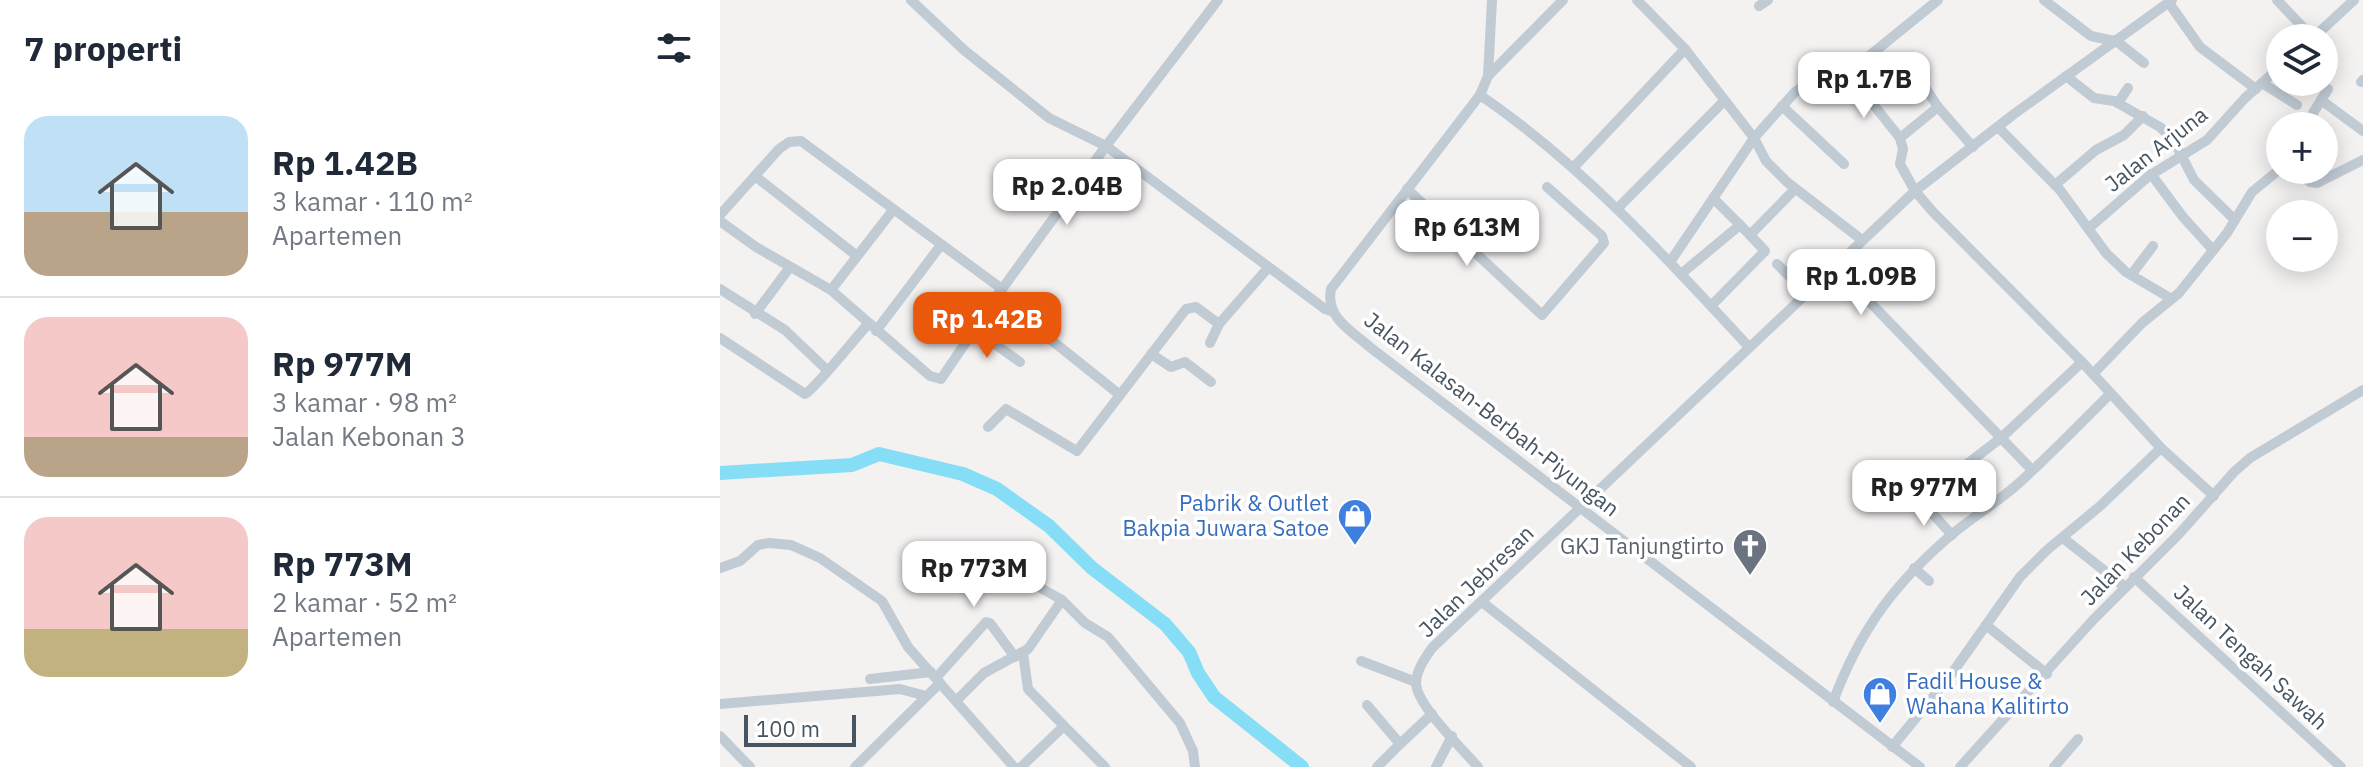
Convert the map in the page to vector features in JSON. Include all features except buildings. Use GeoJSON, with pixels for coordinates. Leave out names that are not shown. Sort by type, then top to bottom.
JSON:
{"type":"FeatureCollection","features":[{"type":"Feature","properties":{"kind":"street"},"geometry":{"type":"LineString","coordinates":[[911,0],[964,50],[1049,118],[1106,146],[1267,269],[1331,311]]}},
{"type":"Feature","properties":{"kind":"street"},"geometry":{"type":"LineString","coordinates":[[1120,395],[999,292],[941,245],[801,141],[784,144],[720,218],[756,247],[831,290],[938,380],[945,376],[999,292],[1106,146],[1218,0]]}},
{"type":"Feature","properties":{"kind":"street","name":"Jalan Kalasan-Berbah-Piyungan"},"geometry":{"type":"LineString","coordinates":[[1492,0],[1488,76],[1480,95],[1331,289],[1331,311],[1379,354],[1920,767]]}},
{"type":"Feature","properties":{"kind":"street"},"geometry":{"type":"LineString","coordinates":[[1488,76],[1563,0]]}},
{"type":"Feature","properties":{"kind":"street"},"geometry":{"type":"LineString","coordinates":[[1637,0],[1685,49],[1754,138],[1766,161],[1795,189],[1862,240]]}},
{"type":"Feature","properties":{"kind":"street"},"geometry":{"type":"LineString","coordinates":[[1842,78],[1938,0]]}},
{"type":"Feature","properties":{"kind":"street"},"geometry":{"type":"LineString","coordinates":[[2044,0],[2091,36],[2115,41],[2144,63]]}},
{"type":"Feature","properties":{"kind":"street"},"geometry":{"type":"LineString","coordinates":[[2277,0],[2300,24]]}},
{"type":"Feature","properties":{"kind":"street"},"geometry":{"type":"LineString","coordinates":[[2328,24],[2354,0]]}},
{"type":"Feature","properties":{"kind":"street"},"geometry":{"type":"LineString","coordinates":[[2170,2],[2200,47],[2259,86],[2297,105]]}},
{"type":"Feature","properties":{"kind":"street","name":"Jalan Jebresan"},"geometry":{"type":"LineString","coordinates":[[1416,682],[1422,663],[1432,648],[1915,191],[2066,76],[2170,2]]}},
{"type":"Feature","properties":{"kind":"street"},"geometry":{"type":"LineString","coordinates":[[2090,59],[2094,50],[2091,36]]}},
{"type":"Feature","properties":{"kind":"street"},"geometry":{"type":"LineString","coordinates":[[1574,167],[1685,49]]}},
{"type":"Feature","properties":{"kind":"street"},"geometry":{"type":"LineString","coordinates":[[1489,54],[1502,60]]}},
{"type":"Feature","properties":{"kind":"street"},"geometry":{"type":"LineString","coordinates":[[1857,84],[1901,60]]}},
{"type":"Feature","properties":{"kind":"street"},"geometry":{"type":"LineString","coordinates":[[2066,76],[2094,98],[2118,103],[2168,134],[2194,180],[2235,220]]}},
{"type":"Feature","properties":{"kind":"street"},"geometry":{"type":"LineString","coordinates":[[1670,262],[1754,138],[1795,92],[1805,85],[1830,77],[1857,84],[1900,138],[1903,149],[1900,164],[1915,191],[2161,448],[2214,496]]}},
{"type":"Feature","properties":{"kind":"street","name":"Jalan Arjuna"},"geometry":{"type":"LineString","coordinates":[[2089,228],[2151,174],[2207,140],[2266,80]]}},
{"type":"Feature","properties":{"kind":"street"},"geometry":{"type":"LineString","coordinates":[[1924,86],[1973,147]]}},
{"type":"Feature","properties":{"kind":"street"},"geometry":{"type":"LineString","coordinates":[[2118,103],[2128,88]]}},
{"type":"Feature","properties":{"kind":"street"},"geometry":{"type":"LineString","coordinates":[[1480,95],[1574,167],[1670,262],[1748,346]]}},
{"type":"Feature","properties":{"kind":"street"},"geometry":{"type":"LineString","coordinates":[[2314,112],[2324,96]]}},
{"type":"Feature","properties":{"kind":"street"},"geometry":{"type":"LineString","coordinates":[[2321,100],[2363,131]]}},
{"type":"Feature","properties":{"kind":"street"},"geometry":{"type":"LineString","coordinates":[[1617,209],[1724,101]]}},
{"type":"Feature","properties":{"kind":"street"},"geometry":{"type":"LineString","coordinates":[[1782,106],[1844,164]]}},
{"type":"Feature","properties":{"kind":"street"},"geometry":{"type":"LineString","coordinates":[[1900,138],[1938,107]]}},
{"type":"Feature","properties":{"kind":"street"},"geometry":{"type":"LineString","coordinates":[[2055,185],[2096,150],[2124,135],[2143,116]]}},
{"type":"Feature","properties":{"kind":"street"},"geometry":{"type":"LineString","coordinates":[[1998,127],[2055,185],[2106,253],[2131,275],[2170,298]]}},
{"type":"Feature","properties":{"kind":"street"},"geometry":{"type":"LineString","coordinates":[[2338,172],[2363,160]]}},
{"type":"Feature","properties":{"kind":"street"},"geometry":{"type":"LineString","coordinates":[[2151,174],[2213,250]]}},
{"type":"Feature","properties":{"kind":"street"},"geometry":{"type":"LineString","coordinates":[[755,176],[857,256]]}},
{"type":"Feature","properties":{"kind":"street"},"geometry":{"type":"LineString","coordinates":[[2093,374],[2170,298],[2179,293],[2235,220],[2252,192],[2266,180]]}},
{"type":"Feature","properties":{"kind":"street"},"geometry":{"type":"LineString","coordinates":[[1407,189],[1542,315],[1604,243],[1602,236],[1547,187]]}},
{"type":"Feature","properties":{"kind":"street"},"geometry":{"type":"LineString","coordinates":[[1750,235],[1795,189]]}},
{"type":"Feature","properties":{"kind":"street"},"geometry":{"type":"LineString","coordinates":[[1711,306],[1765,251],[1713,198]]}},
{"type":"Feature","properties":{"kind":"street"},"geometry":{"type":"LineString","coordinates":[[831,290],[893,210]]}},
{"type":"Feature","properties":{"kind":"street"},"geometry":{"type":"LineString","coordinates":[[1681,274],[1740,225]]}},
{"type":"Feature","properties":{"kind":"street"},"geometry":{"type":"LineString","coordinates":[[720,338],[801,393],[812,391],[827,370],[872,327],[941,245]]}},
{"type":"Feature","properties":{"kind":"street"},"geometry":{"type":"LineString","coordinates":[[2131,275],[2153,246]]}},
{"type":"Feature","properties":{"kind":"street"},"geometry":{"type":"LineString","coordinates":[[1777,264],[1806,293]]}},
{"type":"Feature","properties":{"kind":"street"},"geometry":{"type":"LineString","coordinates":[[1835,266],[2032,470]]}},
{"type":"Feature","properties":{"kind":"street"},"geometry":{"type":"LineString","coordinates":[[755,314],[790,267]]}},
{"type":"Feature","properties":{"kind":"street"},"geometry":{"type":"LineString","coordinates":[[1210,343],[1219,324],[1267,269]]}},
{"type":"Feature","properties":{"kind":"street"},"geometry":{"type":"LineString","coordinates":[[720,289],[755,314],[785,330],[827,370]]}},
{"type":"Feature","properties":{"kind":"street"},"geometry":{"type":"LineString","coordinates":[[988,427],[1006,409],[1077,451],[1188,308],[1196,307],[1219,324]]}},
{"type":"Feature","properties":{"kind":"street"},"geometry":{"type":"LineString","coordinates":[[974,329],[1020,362]]}},
{"type":"Feature","properties":{"kind":"street"},"geometry":{"type":"LineString","coordinates":[[1151,354],[1171,367],[1185,362],[1211,382]]}},
{"type":"Feature","properties":{"kind":"street"},"geometry":{"type":"LineString","coordinates":[[1952,535],[1920,500],[2001,438],[2082,362]]}},
{"type":"Feature","properties":{"kind":"street","name":"Jalan Kebonan"},"geometry":{"type":"LineString","coordinates":[[1960,767],[2234,472],[2250,458],[2363,390]]}},
{"type":"Feature","properties":{"kind":"street"},"geometry":{"type":"LineString","coordinates":[[1833,702],[1854,650],[1894,591],[1914,568],[2008,492],[2110,394]]}},
{"type":"Feature","properties":{"kind":"street"},"geometry":{"type":"LineString","coordinates":[[1892,747],[1948,679],[2020,577],[2161,448]]}},
{"type":"Feature","properties":{"kind":"street"},"geometry":{"type":"LineString","coordinates":[[2063,538],[2125,587]]}},
{"type":"Feature","properties":{"kind":"street"},"geometry":{"type":"LineString","coordinates":[[720,568],[740,561],[758,545],[769,543],[791,545],[820,558],[882,601],[908,647],[1014,767]]}},
{"type":"Feature","properties":{"kind":"street"},"geometry":{"type":"LineString","coordinates":[[1914,568],[1929,581]]}},
{"type":"Feature","properties":{"kind":"street","name":"Jalan Tengah Sawah"},"geometry":{"type":"LineString","coordinates":[[2134,577],[2341,767]]}},
{"type":"Feature","properties":{"kind":"street"},"geometry":{"type":"LineString","coordinates":[[1023,578],[1058,606],[1108,637],[1180,723],[1190,741],[1195,767]]}},
{"type":"Feature","properties":{"kind":"street"},"geometry":{"type":"LineString","coordinates":[[1482,602],[1691,767]]}},
{"type":"Feature","properties":{"kind":"street"},"geometry":{"type":"LineString","coordinates":[[956,701],[984,673],[1019,655],[1058,606]]}},
{"type":"Feature","properties":{"kind":"street"},"geometry":{"type":"LineString","coordinates":[[855,767],[926,696],[936,678],[986,622],[1019,655],[1028,689],[1105,767]]}},
{"type":"Feature","properties":{"kind":"street"},"geometry":{"type":"LineString","coordinates":[[1986,625],[2047,674]]}},
{"type":"Feature","properties":{"kind":"street"},"geometry":{"type":"LineString","coordinates":[[1361,661],[1416,682],[1432,714],[1476,766]]}},
{"type":"Feature","properties":{"kind":"street"},"geometry":{"type":"LineString","coordinates":[[870,679],[936,678]]}},
{"type":"Feature","properties":{"kind":"street"},"geometry":{"type":"LineString","coordinates":[[720,704],[900,689],[926,696]]}},
{"type":"Feature","properties":{"kind":"street"},"geometry":{"type":"LineString","coordinates":[[1367,705],[1400,744]]}},
{"type":"Feature","properties":{"kind":"street"},"geometry":{"type":"LineString","coordinates":[[1377,767],[1432,714]]}},
{"type":"Feature","properties":{"kind":"street"},"geometry":{"type":"LineString","coordinates":[[1021,767],[1064,726]]}},
{"type":"Feature","properties":{"kind":"street"},"geometry":{"type":"LineString","coordinates":[[720,736],[750,767]]}},
{"type":"Feature","properties":{"kind":"street"},"geometry":{"type":"LineString","coordinates":[[1436,767],[1452,736]]}},
{"type":"Feature","properties":{"kind":"street"},"geometry":{"type":"LineString","coordinates":[[2054,767],[2078,739]]}},
{"type":"Feature","properties":{"kind":"waterway"},"geometry":{"type":"LineString","coordinates":[[720,473],[852,465],[879,454],[963,474],[997,489],[1049,526],[1092,568],[1165,624],[1189,652],[1214,697],[1302,767]]}},
{"type":"Feature","properties":{"kind":"place","name":"Pabrik & Outlet Bakpia Juwara Satoe"},"geometry":{"type":"Point","coordinates":[1355,547]}},
{"type":"Feature","properties":{"kind":"place","name":"GKJ Tanjungtirto"},"geometry":{"type":"Point","coordinates":[1750,577]}},
{"type":"Feature","properties":{"kind":"place","name":"Fadil House & Wahana Kalitirto"},"geometry":{"type":"Point","coordinates":[1880,725]}}]}
